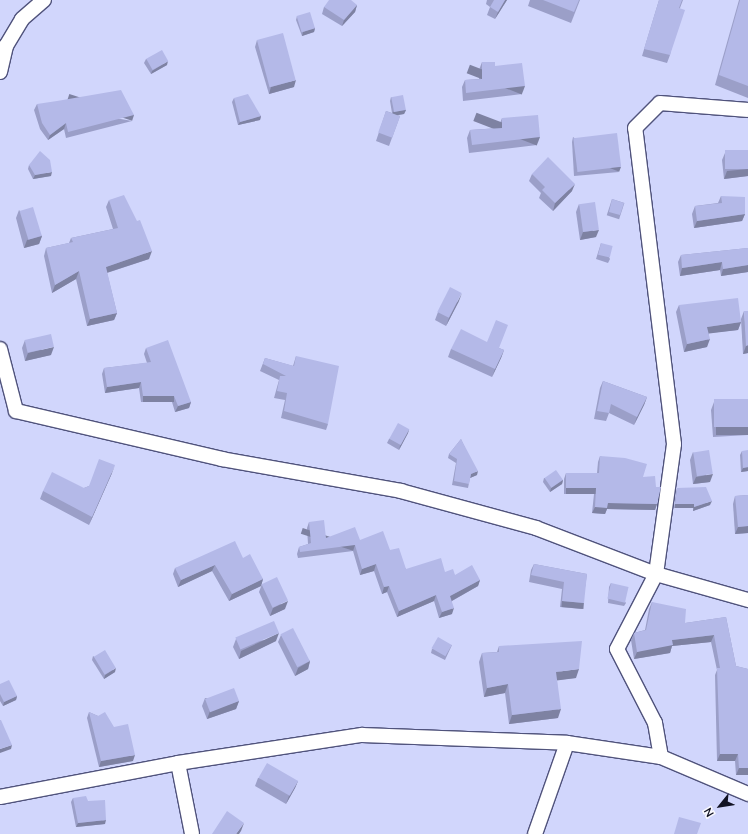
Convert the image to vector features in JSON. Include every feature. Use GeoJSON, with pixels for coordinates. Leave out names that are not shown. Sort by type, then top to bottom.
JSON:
{"type":"FeatureCollection","features":[{"type":"Feature","properties":{"kind":"street"},"geometry":{"type":"LineString","coordinates":[[0,72],[6,46],[22,20],[44,0]]}},
{"type":"Feature","properties":{"kind":"street"},"geometry":{"type":"LineString","coordinates":[[661,757],[655,723],[617,649],[656,574],[674,444],[634,128],[660,103],[748,110]]}},
{"type":"Feature","properties":{"kind":"street"},"geometry":{"type":"LineString","coordinates":[[0,349],[16,411],[222,459],[401,491],[536,528],[656,574],[748,600]]}},
{"type":"Feature","properties":{"kind":"street"},"geometry":{"type":"LineString","coordinates":[[0,797],[178,763],[362,735],[566,743],[661,757],[748,794]]}},
{"type":"Feature","properties":{"kind":"street"},"geometry":{"type":"LineString","coordinates":[[535,834],[566,743]]}},
{"type":"Feature","properties":{"kind":"street"},"geometry":{"type":"LineString","coordinates":[[178,763],[192,834]]}},
{"type":"Feature","properties":{"kind":"building"},"geometry":{"type":"Polygon","coordinates":[[[329,0],[351,0],[357,5],[344,20],[324,7],[329,0]]]}},
{"type":"Feature","properties":{"kind":"building"},"geometry":{"type":"Polygon","coordinates":[[[494,0],[505,0],[498,12],[490,7],[494,0]]]}},
{"type":"Feature","properties":{"kind":"building"},"geometry":{"type":"Polygon","coordinates":[[[543,0],[579,0],[574,12],[543,0]]]}},
{"type":"Feature","properties":{"kind":"building"},"geometry":{"type":"Polygon","coordinates":[[[659,0],[682,0],[679,8],[685,10],[670,55],[644,49],[659,0]]]}},
{"type":"Feature","properties":{"kind":"building"},"geometry":{"type":"Polygon","coordinates":[[[740,0],[748,0],[748,86],[719,75],[740,0]]]}},
{"type":"Feature","properties":{"kind":"building"},"geometry":{"type":"Polygon","coordinates":[[[310,12],[315,28],[302,32],[297,16],[310,12]]]}},
{"type":"Feature","properties":{"kind":"building"},"geometry":{"type":"Polygon","coordinates":[[[283,33],[296,80],[270,87],[257,40],[283,33]]]}},
{"type":"Feature","properties":{"kind":"building"},"geometry":{"type":"Polygon","coordinates":[[[162,50],[168,61],[153,70],[146,59],[162,50]]]}},
{"type":"Feature","properties":{"kind":"building"},"geometry":{"type":"Polygon","coordinates":[[[482,62],[495,62],[495,66],[522,63],[525,86],[466,93],[465,80],[482,79],[482,62]]]}},
{"type":"Feature","properties":{"kind":"building"},"geometry":{"type":"Polygon","coordinates":[[[121,90],[134,115],[68,132],[66,123],[50,135],[42,123],[37,104],[121,90]]]}},
{"type":"Feature","properties":{"kind":"building"},"geometry":{"type":"Polygon","coordinates":[[[248,94],[261,116],[240,122],[234,98],[248,94]]]}},
{"type":"Feature","properties":{"kind":"building"},"geometry":{"type":"Polygon","coordinates":[[[403,95],[406,110],[394,112],[391,97],[403,95]]]}},
{"type":"Feature","properties":{"kind":"building"},"geometry":{"type":"Polygon","coordinates":[[[386,111],[400,116],[392,138],[378,133],[386,111]]]}},
{"type":"Feature","properties":{"kind":"building"},"geometry":{"type":"Polygon","coordinates":[[[538,115],[540,137],[472,145],[470,130],[502,128],[502,118],[538,115]]]}},
{"type":"Feature","properties":{"kind":"building"},"geometry":{"type":"Polygon","coordinates":[[[617,133],[621,167],[577,172],[573,138],[617,133]]]}},
{"type":"Feature","properties":{"kind":"building"},"geometry":{"type":"Polygon","coordinates":[[[725,150],[748,150],[748,169],[725,169],[725,150]]]}},
{"type":"Feature","properties":{"kind":"building"},"geometry":{"type":"Polygon","coordinates":[[[40,151],[50,160],[52,172],[35,175],[29,165],[40,151]]]}},
{"type":"Feature","properties":{"kind":"building"},"geometry":{"type":"Polygon","coordinates":[[[548,157],[575,184],[555,203],[542,190],[545,187],[532,174],[548,157]]]}},
{"type":"Feature","properties":{"kind":"building"},"geometry":{"type":"Polygon","coordinates":[[[124,195],[137,221],[140,220],[152,251],[106,267],[117,313],[90,319],[79,271],[55,285],[46,248],[73,242],[71,238],[118,228],[109,200],[124,195]]]}},
{"type":"Feature","properties":{"kind":"building"},"geometry":{"type":"Polygon","coordinates":[[[721,196],[745,197],[745,214],[697,221],[695,206],[722,203],[721,196]]]}},
{"type":"Feature","properties":{"kind":"building"},"geometry":{"type":"Polygon","coordinates":[[[612,199],[624,203],[620,215],[609,212],[612,199]]]}},
{"type":"Feature","properties":{"kind":"building"},"geometry":{"type":"Polygon","coordinates":[[[595,202],[599,230],[583,232],[579,204],[595,202]]]}},
{"type":"Feature","properties":{"kind":"building"},"geometry":{"type":"Polygon","coordinates":[[[33,207],[42,236],[28,240],[20,211],[33,207]]]}},
{"type":"Feature","properties":{"kind":"building"},"geometry":{"type":"Polygon","coordinates":[[[601,243],[613,246],[610,258],[598,255],[601,243]]]}},
{"type":"Feature","properties":{"kind":"building"},"geometry":{"type":"Polygon","coordinates":[[[748,248],[748,265],[723,269],[722,262],[682,268],[681,255],[748,248]]]}},
{"type":"Feature","properties":{"kind":"building"},"geometry":{"type":"Polygon","coordinates":[[[450,287],[462,293],[449,318],[437,312],[450,287]]]}},
{"type":"Feature","properties":{"kind":"building"},"geometry":{"type":"Polygon","coordinates":[[[738,298],[741,322],[707,327],[710,339],[687,344],[679,305],[738,298]]]}},
{"type":"Feature","properties":{"kind":"building"},"geometry":{"type":"Polygon","coordinates":[[[744,311],[748,311],[748,345],[746,346],[744,311]]]}},
{"type":"Feature","properties":{"kind":"building"},"geometry":{"type":"Polygon","coordinates":[[[496,320],[508,325],[499,348],[504,350],[495,369],[451,349],[461,329],[487,342],[496,320]]]}},
{"type":"Feature","properties":{"kind":"building"},"geometry":{"type":"Polygon","coordinates":[[[51,334],[54,347],[28,353],[25,340],[51,334]]]}},
{"type":"Feature","properties":{"kind":"building"},"geometry":{"type":"Polygon","coordinates":[[[168,340],[191,402],[178,406],[174,396],[143,396],[141,382],[107,387],[104,368],[151,362],[146,348],[168,340]]]}},
{"type":"Feature","properties":{"kind":"building"},"geometry":{"type":"Polygon","coordinates":[[[296,356],[339,366],[328,424],[284,411],[287,393],[277,391],[280,376],[286,376],[263,364],[265,358],[294,366],[296,356]]]}},
{"type":"Feature","properties":{"kind":"building"},"geometry":{"type":"Polygon","coordinates":[[[603,381],[647,397],[637,417],[611,404],[609,413],[597,411],[603,381]]]}},
{"type":"Feature","properties":{"kind":"building"},"geometry":{"type":"Polygon","coordinates":[[[714,399],[748,399],[748,427],[714,427],[714,399]]]}},
{"type":"Feature","properties":{"kind":"building"},"geometry":{"type":"Polygon","coordinates":[[[398,423],[409,429],[401,445],[389,439],[398,423]]]}},
{"type":"Feature","properties":{"kind":"building"},"geometry":{"type":"Polygon","coordinates":[[[461,439],[478,471],[471,474],[469,484],[454,481],[457,459],[449,454],[461,439]]]}},
{"type":"Feature","properties":{"kind":"building"},"geometry":{"type":"Polygon","coordinates":[[[709,450],[713,474],[697,476],[693,453],[709,450]]]}},
{"type":"Feature","properties":{"kind":"building"},"geometry":{"type":"Polygon","coordinates":[[[748,450],[748,467],[743,468],[742,451],[748,450]]]}},
{"type":"Feature","properties":{"kind":"building"},"geometry":{"type":"Polygon","coordinates":[[[600,456],[625,458],[647,464],[643,477],[655,476],[656,487],[661,487],[657,504],[608,503],[607,508],[595,507],[596,488],[566,488],[566,473],[599,473],[600,456]]]}},
{"type":"Feature","properties":{"kind":"building"},"geometry":{"type":"Polygon","coordinates":[[[99,459],[115,465],[92,517],[43,491],[52,472],[84,488],[89,486],[99,459]]]}},
{"type":"Feature","properties":{"kind":"building"},"geometry":{"type":"Polygon","coordinates":[[[556,470],[563,480],[551,488],[545,478],[556,470]]]}},
{"type":"Feature","properties":{"kind":"building"},"geometry":{"type":"Polygon","coordinates":[[[706,487],[712,501],[694,507],[694,504],[675,504],[677,488],[706,487]]]}},
{"type":"Feature","properties":{"kind":"building"},"geometry":{"type":"Polygon","coordinates":[[[748,495],[748,526],[738,527],[735,496],[748,495]]]}},
{"type":"Feature","properties":{"kind":"building"},"geometry":{"type":"Polygon","coordinates":[[[324,520],[326,538],[355,527],[360,540],[383,531],[390,550],[399,548],[406,569],[441,558],[445,572],[453,569],[455,575],[472,565],[480,580],[450,596],[454,608],[442,612],[436,595],[399,611],[389,586],[384,587],[376,564],[362,569],[355,545],[300,552],[299,547],[311,543],[309,522],[324,520]]]}},
{"type":"Feature","properties":{"kind":"building"},"geometry":{"type":"Polygon","coordinates":[[[235,541],[243,558],[250,554],[263,579],[232,594],[215,565],[181,580],[175,568],[235,541]]]}},
{"type":"Feature","properties":{"kind":"building"},"geometry":{"type":"Polygon","coordinates":[[[534,564],[587,574],[584,603],[562,601],[564,582],[531,575],[534,564]]]}},
{"type":"Feature","properties":{"kind":"building"},"geometry":{"type":"Polygon","coordinates":[[[277,577],[288,601],[273,608],[262,584],[277,577]]]}},
{"type":"Feature","properties":{"kind":"building"},"geometry":{"type":"Polygon","coordinates":[[[611,583],[629,587],[625,603],[607,599],[611,583]]]}},
{"type":"Feature","properties":{"kind":"building"},"geometry":{"type":"Polygon","coordinates":[[[652,602],[686,609],[685,623],[726,617],[736,666],[748,669],[748,768],[739,768],[738,754],[720,754],[717,668],[720,668],[714,635],[672,640],[673,645],[637,652],[634,633],[646,630],[652,602]]]}},
{"type":"Feature","properties":{"kind":"building"},"geometry":{"type":"Polygon","coordinates":[[[274,621],[279,633],[240,649],[235,637],[274,621]]]}},
{"type":"Feature","properties":{"kind":"building"},"geometry":{"type":"Polygon","coordinates":[[[293,628],[310,661],[297,667],[281,634],[293,628]]]}},
{"type":"Feature","properties":{"kind":"building"},"geometry":{"type":"Polygon","coordinates":[[[438,637],[452,645],[445,656],[432,648],[438,637]]]}},
{"type":"Feature","properties":{"kind":"building"},"geometry":{"type":"Polygon","coordinates":[[[582,641],[579,669],[556,672],[561,709],[512,715],[508,684],[487,688],[482,653],[499,652],[499,646],[582,641]]]}},
{"type":"Feature","properties":{"kind":"building"},"geometry":{"type":"Polygon","coordinates":[[[105,650],[116,668],[105,675],[94,657],[105,650]]]}},
{"type":"Feature","properties":{"kind":"building"},"geometry":{"type":"Polygon","coordinates":[[[9,680],[17,696],[4,702],[0,694],[0,684],[9,680]]]}},
{"type":"Feature","properties":{"kind":"building"},"geometry":{"type":"Polygon","coordinates":[[[234,688],[239,701],[210,712],[205,699],[234,688]]]}},
{"type":"Feature","properties":{"kind":"building"},"geometry":{"type":"Polygon","coordinates":[[[89,712],[98,716],[105,712],[114,727],[128,724],[135,755],[101,761],[89,712]]]}},
{"type":"Feature","properties":{"kind":"building"},"geometry":{"type":"Polygon","coordinates":[[[0,720],[12,745],[0,749],[0,720]]]}},
{"type":"Feature","properties":{"kind":"building"},"geometry":{"type":"Polygon","coordinates":[[[267,763],[298,781],[290,796],[258,778],[267,763]]]}},
{"type":"Feature","properties":{"kind":"building"},"geometry":{"type":"Polygon","coordinates":[[[86,796],[88,801],[105,800],[106,820],[78,823],[73,798],[86,796]]]}},
{"type":"Feature","properties":{"kind":"building"},"geometry":{"type":"Polygon","coordinates":[[[227,811],[244,823],[236,834],[212,834],[227,811]]]}},
{"type":"Feature","properties":{"kind":"building"},"geometry":{"type":"Polygon","coordinates":[[[679,817],[701,823],[697,834],[674,834],[679,817]]]}}]}
